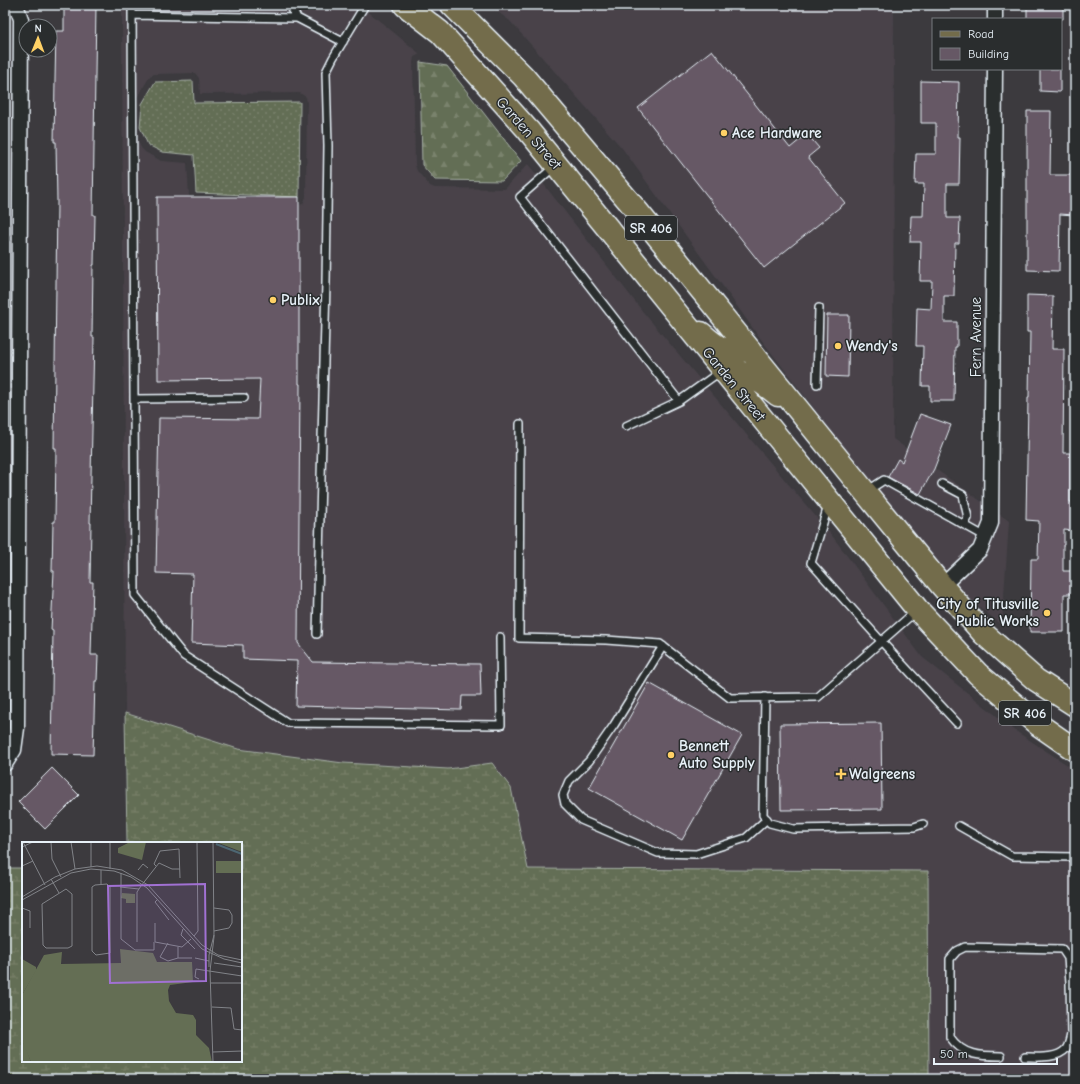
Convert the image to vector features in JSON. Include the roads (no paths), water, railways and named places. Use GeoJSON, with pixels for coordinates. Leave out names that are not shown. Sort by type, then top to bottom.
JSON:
{"type":"FeatureCollection","features":[{"type":"Feature","properties":{"kind":"main road","name":"Garden Street"},"geometry":{"type":"LineString","coordinates":[[405,5],[440,32],[528,130],[917,609],[978,674],[1039,725],[1075,750]]}},
{"type":"Feature","properties":{"kind":"main road","name":"SR 406"},"geometry":{"type":"LineString","coordinates":[[452,5],[528,82],[638,212],[942,586],[984,634],[1036,680],[1075,705]]}},
{"type":"Feature","properties":{"kind":"main road"},"geometry":{"type":"LineString","coordinates":[[672,307],[716,346],[732,352],[750,350]]}},
{"type":"Feature","properties":{"kind":"main road"},"geometry":{"type":"LineString","coordinates":[[722,369],[737,370],[760,381],[803,414]]}},
{"type":"Feature","properties":{"kind":"street"},"geometry":{"type":"LineString","coordinates":[[5,764],[14,750],[17,728],[22,19],[16,5]]}},
{"type":"Feature","properties":{"kind":"street"},"geometry":{"type":"LineString","coordinates":[[995,5],[995,18]]}},
{"type":"Feature","properties":{"kind":"street","name":"Fern Avenue"},"geometry":{"type":"LineString","coordinates":[[942,586],[980,550],[991,523],[995,70]]}},
{"type":"Feature","properties":{"kind":"lane"},"geometry":{"type":"LineString","coordinates":[[132,5],[135,595],[184,656],[288,723],[501,725],[500,637]]}},
{"type":"Feature","properties":{"kind":"lane"},"geometry":{"type":"LineString","coordinates":[[290,5],[297,18]]}},
{"type":"Feature","properties":{"kind":"lane"},"geometry":{"type":"LineString","coordinates":[[317,634],[326,290],[328,146],[326,72],[366,5]]}},
{"type":"Feature","properties":{"kind":"lane"},"geometry":{"type":"LineString","coordinates":[[132,15],[297,18],[343,42]]}},
{"type":"Feature","properties":{"kind":"lane"},"geometry":{"type":"LineString","coordinates":[[557,165],[520,197],[679,401]]}},
{"type":"Feature","properties":{"kind":"lane"},"geometry":{"type":"LineString","coordinates":[[817,384],[819,308]]}},
{"type":"Feature","properties":{"kind":"lane"},"geometry":{"type":"LineString","coordinates":[[626,426],[679,401],[722,369]]}},
{"type":"Feature","properties":{"kind":"lane"},"geometry":{"type":"LineString","coordinates":[[134,399],[244,398]]}},
{"type":"Feature","properties":{"kind":"lane"},"geometry":{"type":"LineString","coordinates":[[520,424],[519,638],[606,640],[660,644],[730,698],[818,697],[917,609]]}},
{"type":"Feature","properties":{"kind":"lane"},"geometry":{"type":"LineString","coordinates":[[866,492],[884,480],[986,537]]}},
{"type":"Feature","properties":{"kind":"lane"},"geometry":{"type":"LineString","coordinates":[[942,484],[963,495],[968,518],[964,525]]}},
{"type":"Feature","properties":{"kind":"lane"},"geometry":{"type":"LineString","coordinates":[[830,502],[811,562],[881,641],[957,723]]}},
{"type":"Feature","properties":{"kind":"lane"},"geometry":{"type":"LineString","coordinates":[[663,646],[614,725],[589,761],[569,781],[563,795],[565,804],[581,820],[658,853],[696,854],[746,838],[767,819]]}},
{"type":"Feature","properties":{"kind":"lane"},"geometry":{"type":"LineString","coordinates":[[765,697],[763,815],[770,824],[793,829],[914,827],[923,824]]}},
{"type":"Feature","properties":{"kind":"lane"},"geometry":{"type":"LineString","coordinates":[[959,826],[1012,856],[1075,857]]}},
{"type":"Feature","properties":{"kind":"lane"},"geometry":{"type":"LineString","coordinates":[[1001,1056],[980,1056],[965,1051],[956,1045],[950,1036],[950,959],[957,951],[965,947],[1062,948],[1068,958],[1072,982],[1071,1034],[1069,1042],[1066,1050],[1054,1055],[1025,1057]]}},
{"type":"Feature","properties":{"kind":"place","name":"Ace Hardware"},"geometry":{"type":"Point","coordinates":[724,133]}},
{"type":"Feature","properties":{"kind":"place","name":"Publix"},"geometry":{"type":"Point","coordinates":[273,300]}},
{"type":"Feature","properties":{"kind":"place","name":"Wendy's"},"geometry":{"type":"Point","coordinates":[838,346]}},
{"type":"Feature","properties":{"kind":"place","name":"City of Titusville Public Works"},"geometry":{"type":"Point","coordinates":[1047,613]}},
{"type":"Feature","properties":{"kind":"place","name":"Bennett Auto Supply"},"geometry":{"type":"Point","coordinates":[671,755]}},
{"type":"Feature","properties":{"kind":"place","name":"Walgreens"},"geometry":{"type":"Point","coordinates":[841,774]}}]}
